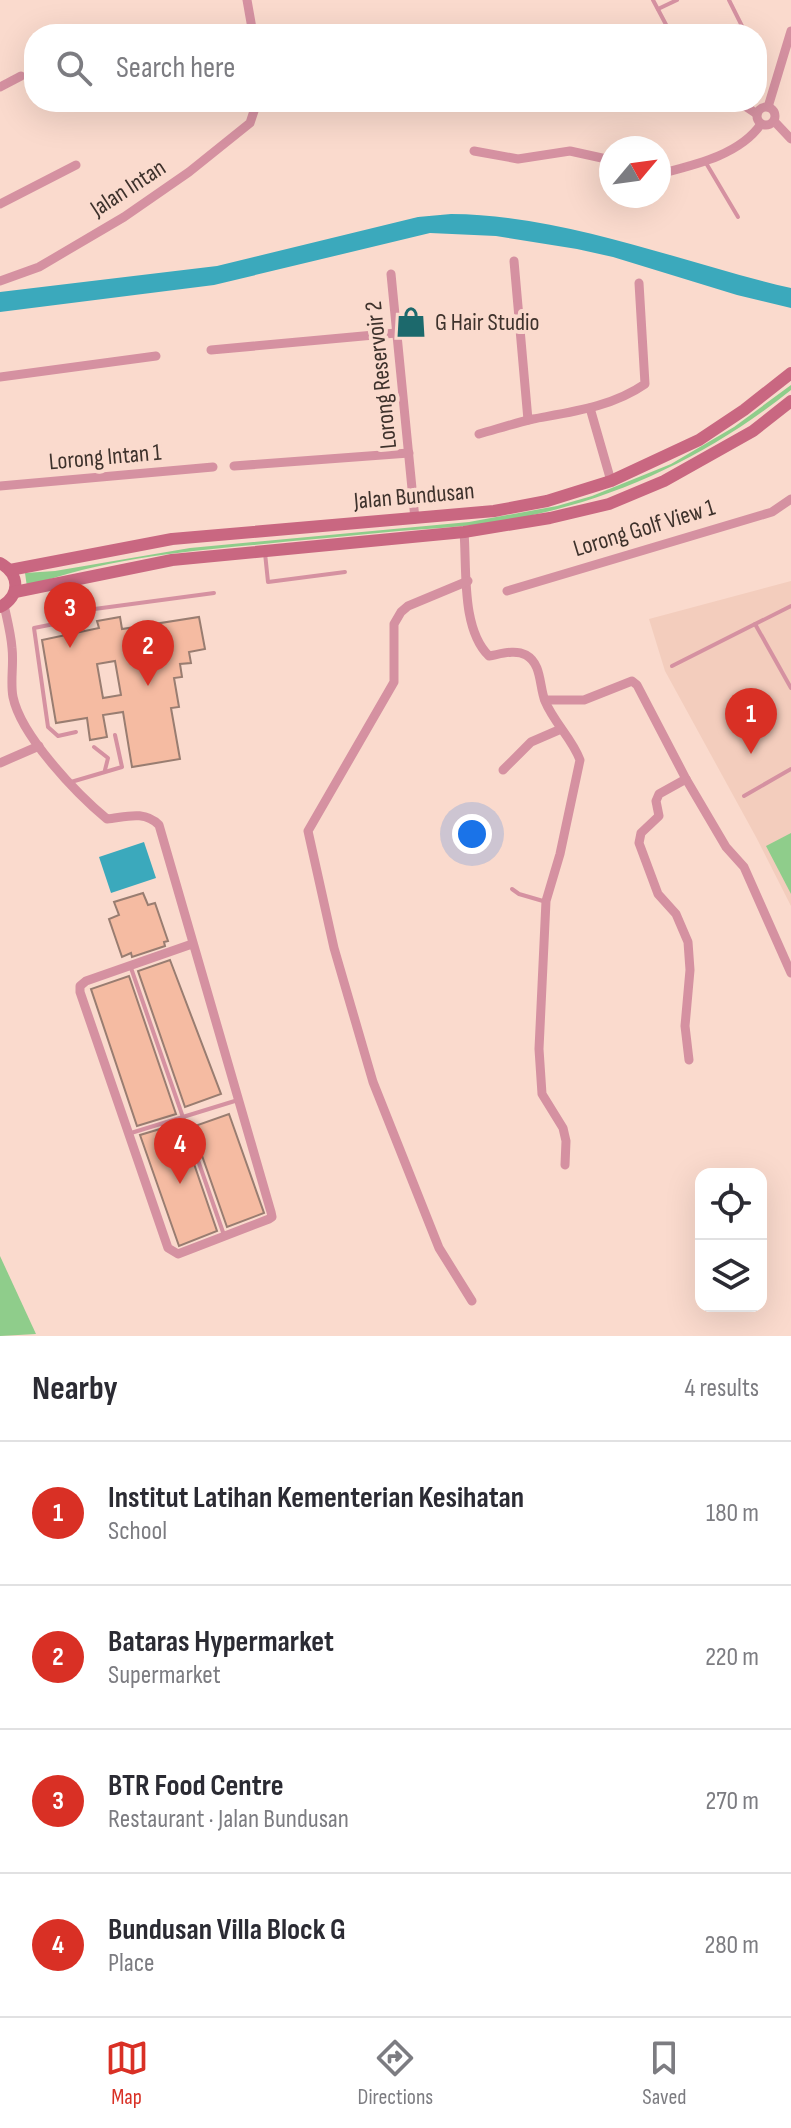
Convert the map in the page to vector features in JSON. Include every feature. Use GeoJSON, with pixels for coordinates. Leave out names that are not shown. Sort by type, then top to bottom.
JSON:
{"type":"FeatureCollection","features":[{"type":"Feature","properties":{"kind":"main road","name":"Jalan Bundusan"},"geometry":{"type":"LineString","coordinates":[[5,566],[172,539],[415,519],[494,511],[534,503],[611,481],[699,440],[791,373]]}},
{"type":"Feature","properties":{"kind":"main road","name":"Jalan Bundusan"},"geometry":{"type":"LineString","coordinates":[[15,592],[172,560],[464,532],[550,518],[609,504],[677,474],[753,431],[791,401]]}},
{"type":"Feature","properties":{"kind":"main road"},"geometry":{"type":"LineString","coordinates":[[2,606],[15,592],[16,584],[5,566]]}},
{"type":"Feature","properties":{"kind":"street"},"geometry":{"type":"LineString","coordinates":[[247,0],[251,24]]}},
{"type":"Feature","properties":{"kind":"street"},"geometry":{"type":"LineString","coordinates":[[791,31],[768,107],[774,112],[774,121],[791,139]]}},
{"type":"Feature","properties":{"kind":"street"},"geometry":{"type":"LineString","coordinates":[[0,87],[21,76]]}},
{"type":"Feature","properties":{"kind":"street","name":"Jalan Intan"},"geometry":{"type":"LineString","coordinates":[[0,281],[39,267],[150,199],[250,123],[254,112]]}},
{"type":"Feature","properties":{"kind":"street"},"geometry":{"type":"LineString","coordinates":[[751,112],[770,124],[774,121]]}},
{"type":"Feature","properties":{"kind":"street"},"geometry":{"type":"LineString","coordinates":[[671,171],[705,161],[753,136],[762,112]]}},
{"type":"Feature","properties":{"kind":"street"},"geometry":{"type":"LineString","coordinates":[[474,151],[518,159],[570,151],[599,157]]}},
{"type":"Feature","properties":{"kind":"street"},"geometry":{"type":"LineString","coordinates":[[0,204],[76,165]]}},
{"type":"Feature","properties":{"kind":"street"},"geometry":{"type":"LineString","coordinates":[[514,261],[528,420]]}},
{"type":"Feature","properties":{"kind":"street","name":"Lorong Reservoir 2"},"geometry":{"type":"LineString","coordinates":[[391,274],[415,519]]}},
{"type":"Feature","properties":{"kind":"street"},"geometry":{"type":"LineString","coordinates":[[479,434],[528,420],[590,408],[631,393],[645,384],[639,283]]}},
{"type":"Feature","properties":{"kind":"street"},"geometry":{"type":"LineString","coordinates":[[211,350],[396,333]]}},
{"type":"Feature","properties":{"kind":"street"},"geometry":{"type":"LineString","coordinates":[[0,377],[156,356]]}},
{"type":"Feature","properties":{"kind":"street"},"geometry":{"type":"LineString","coordinates":[[590,408],[611,481]]}},
{"type":"Feature","properties":{"kind":"street"},"geometry":{"type":"LineString","coordinates":[[234,466],[409,453]]}},
{"type":"Feature","properties":{"kind":"street","name":"Lorong Intan 1"},"geometry":{"type":"LineString","coordinates":[[0,486],[213,467]]}},
{"type":"Feature","properties":{"kind":"street","name":"Lorong Golf View 1"},"geometry":{"type":"LineString","coordinates":[[507,591],[772,512],[791,499]]}},
{"type":"Feature","properties":{"kind":"street"},"geometry":{"type":"LineString","coordinates":[[464,532],[471,627],[478,645],[489,656],[516,651],[529,656],[537,667],[545,700],[561,729],[575,746],[580,760],[560,854],[546,901],[539,1049],[542,1094],[563,1128],[565,1165]]}},
{"type":"Feature","properties":{"kind":"street"},"geometry":{"type":"LineString","coordinates":[[468,581],[408,606],[401,612],[394,624],[394,682],[308,831],[334,948],[373,1082],[439,1248],[472,1301]]}},
{"type":"Feature","properties":{"kind":"street"},"geometry":{"type":"LineString","coordinates":[[2,606],[12,649],[13,697],[24,724],[39,746],[107,819],[143,814],[159,825],[240,1099],[272,1217],[178,1254],[168,1248],[80,986],[86,981],[192,944]]}},
{"type":"Feature","properties":{"kind":"street"},"geometry":{"type":"LineString","coordinates":[[545,700],[584,700],[632,681],[645,698],[686,779],[726,847],[744,867],[791,973]]}},
{"type":"Feature","properties":{"kind":"street"},"geometry":{"type":"LineString","coordinates":[[503,770],[531,742],[561,729]]}},
{"type":"Feature","properties":{"kind":"street"},"geometry":{"type":"LineString","coordinates":[[0,763],[39,746]]}},
{"type":"Feature","properties":{"kind":"street"},"geometry":{"type":"LineString","coordinates":[[686,779],[659,794],[656,801],[659,816],[641,833],[639,843],[658,894],[676,914],[688,942],[690,970],[685,1026],[689,1060]]}},
{"type":"Feature","properties":{"kind":"lane"},"geometry":{"type":"LineString","coordinates":[[653,0],[666,24]]}},
{"type":"Feature","properties":{"kind":"lane"},"geometry":{"type":"LineString","coordinates":[[658,9],[676,0]]}},
{"type":"Feature","properties":{"kind":"lane"},"geometry":{"type":"LineString","coordinates":[[729,0],[741,24]]}},
{"type":"Feature","properties":{"kind":"lane"},"geometry":{"type":"LineString","coordinates":[[705,161],[738,217]]}},
{"type":"Feature","properties":{"kind":"lane"},"geometry":{"type":"LineString","coordinates":[[264,550],[268,582],[345,572]]}},
{"type":"Feature","properties":{"kind":"lane"},"geometry":{"type":"LineString","coordinates":[[87,610],[214,593]]}},
{"type":"Feature","properties":{"kind":"lane"},"geometry":{"type":"LineString","coordinates":[[672,666],[791,606]]}},
{"type":"Feature","properties":{"kind":"lane"},"geometry":{"type":"LineString","coordinates":[[59,623],[34,628],[48,727],[58,736],[76,732]]}},
{"type":"Feature","properties":{"kind":"lane"},"geometry":{"type":"LineString","coordinates":[[755,624],[791,688]]}},
{"type":"Feature","properties":{"kind":"lane"},"geometry":{"type":"LineString","coordinates":[[71,782],[122,767],[115,735]]}},
{"type":"Feature","properties":{"kind":"lane"},"geometry":{"type":"LineString","coordinates":[[94,747],[108,758],[104,772]]}},
{"type":"Feature","properties":{"kind":"lane"},"geometry":{"type":"LineString","coordinates":[[744,796],[791,769]]}},
{"type":"Feature","properties":{"kind":"lane"},"geometry":{"type":"LineString","coordinates":[[512,889],[546,901]]}},
{"type":"Feature","properties":{"kind":"lane"},"geometry":{"type":"LineString","coordinates":[[130,966],[225,1236]]}},
{"type":"Feature","properties":{"kind":"lane"},"geometry":{"type":"LineString","coordinates":[[129,1134],[240,1099]]}},
{"type":"Feature","properties":{"kind":"shaded area"},"geometry":{"type":"Polygon","coordinates":[[[791,581],[791,906],[665,671],[649,619],[791,581]]]}},
{"type":"Feature","properties":{"kind":"green space"},"geometry":{"type":"Polygon","coordinates":[[[791,385],[791,390],[760,413],[696,453],[628,486],[556,509],[474,525],[167,554],[82,570],[27,587],[25,573],[55,571],[190,548],[469,522],[557,506],[592,496],[671,464],[734,427],[791,385]]]}},
{"type":"Feature","properties":{"kind":"green space"},"geometry":{"type":"Polygon","coordinates":[[[791,833],[791,894],[766,846],[791,833]]]}},
{"type":"Feature","properties":{"kind":"green space"},"geometry":{"type":"Polygon","coordinates":[[[0,1256],[36,1334],[0,1336],[0,1256]]]}},
{"type":"Feature","properties":{"kind":"water"},"geometry":{"type":"Polygon","coordinates":[[[451,214],[495,216],[580,231],[791,288],[791,308],[577,249],[496,236],[430,233],[214,285],[0,312],[0,292],[217,266],[418,217],[451,214]]]}},
{"type":"Feature","properties":{"kind":"water"},"geometry":{"type":"Polygon","coordinates":[[[144,842],[156,878],[111,893],[99,857],[144,842]]]}},
{"type":"Feature","properties":{"kind":"building"},"geometry":{"type":"Polygon","coordinates":[[[120,617],[122,629],[199,617],[205,649],[189,652],[191,663],[180,664],[182,677],[174,678],[179,707],[171,708],[180,759],[132,767],[123,712],[103,715],[107,737],[90,740],[87,718],[56,723],[42,640],[99,628],[97,621],[120,617]],[[115,661],[97,664],[103,698],[121,695],[115,661]]]}},
{"type":"Feature","properties":{"kind":"building"},"geometry":{"type":"Polygon","coordinates":[[[143,893],[148,905],[155,903],[168,941],[164,942],[165,946],[132,957],[131,953],[122,957],[109,919],[119,915],[114,902],[143,893]]]}},
{"type":"Feature","properties":{"kind":"building"},"geometry":{"type":"Polygon","coordinates":[[[170,960],[221,1094],[185,1107],[138,971],[170,960]]]}},
{"type":"Feature","properties":{"kind":"building"},"geometry":{"type":"Polygon","coordinates":[[[129,976],[176,1114],[137,1126],[91,989],[129,976]]]}},
{"type":"Feature","properties":{"kind":"building"},"geometry":{"type":"Polygon","coordinates":[[[229,1114],[264,1213],[227,1227],[192,1127],[229,1114]]]}},
{"type":"Feature","properties":{"kind":"building"},"geometry":{"type":"Polygon","coordinates":[[[180,1123],[217,1231],[179,1246],[140,1135],[180,1123]]]}},
{"type":"Feature","properties":{"kind":"place","name":"G Hair Studio"},"geometry":{"type":"Point","coordinates":[411,322]}},
{"type":"Feature","properties":{"kind":"place","name":"BTR Food Centre"},"geometry":{"type":"Point","coordinates":[70,648]}},
{"type":"Feature","properties":{"kind":"place","name":"Bataras Hypermarket"},"geometry":{"type":"Point","coordinates":[148,686]}},
{"type":"Feature","properties":{"kind":"place","name":"Institut Latihan Kementerian Kesihatan"},"geometry":{"type":"Point","coordinates":[751,754]}},
{"type":"Feature","properties":{"kind":"place","name":"Bundusan Villa Block G"},"geometry":{"type":"Point","coordinates":[180,1184]}}]}
